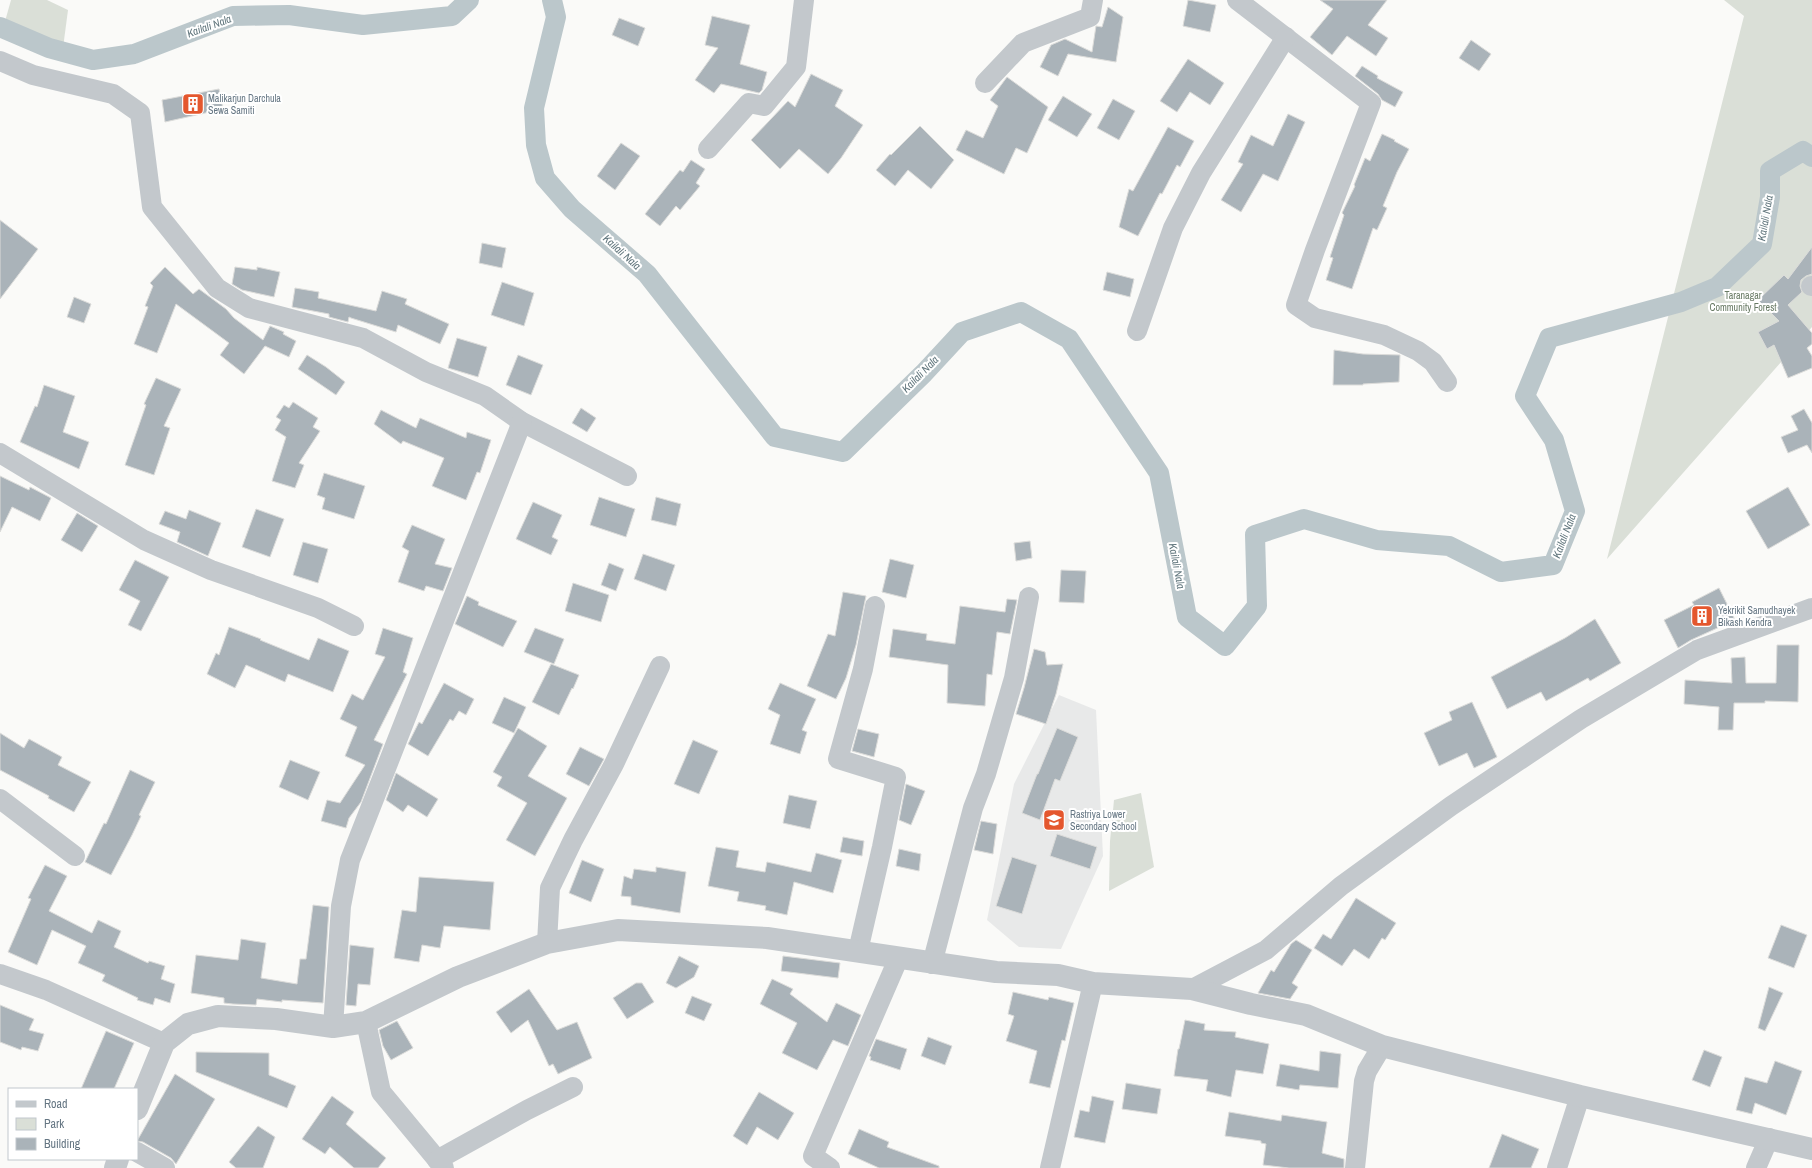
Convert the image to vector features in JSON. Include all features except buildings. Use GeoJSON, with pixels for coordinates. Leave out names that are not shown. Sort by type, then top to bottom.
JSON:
{"type":"FeatureCollection","features":[{"type":"Feature","properties":{"kind":"street"},"geometry":{"type":"LineString","coordinates":[[708,149],[749,103],[764,106],[796,67],[804,0]]}},
{"type":"Feature","properties":{"kind":"street"},"geometry":{"type":"LineString","coordinates":[[985,83],[1023,43],[1090,17],[1093,0]]}},
{"type":"Feature","properties":{"kind":"street"},"geometry":{"type":"LineString","coordinates":[[1237,0],[1371,103],[1315,250],[1296,305],[1315,318],[1384,335],[1418,351],[1433,362],[1447,382]]}},
{"type":"Feature","properties":{"kind":"street"},"geometry":{"type":"LineString","coordinates":[[1138,331],[1173,228],[1201,173],[1286,37]]}},
{"type":"Feature","properties":{"kind":"street"},"geometry":{"type":"LineString","coordinates":[[0,61],[33,76],[113,94],[140,113],[152,207],[217,288],[249,308],[363,338],[426,372],[485,396],[522,422],[627,476]]}},
{"type":"Feature","properties":{"kind":"street"},"geometry":{"type":"LineString","coordinates":[[333,1027],[341,906],[350,860],[522,422]]}},
{"type":"Feature","properties":{"kind":"street"},"geometry":{"type":"LineString","coordinates":[[0,453],[144,540],[211,570],[318,608],[354,626]]}},
{"type":"Feature","properties":{"kind":"street"},"geometry":{"type":"LineString","coordinates":[[932,964],[973,808],[986,774],[1014,678],[1029,597]]}},
{"type":"Feature","properties":{"kind":"street"},"geometry":{"type":"LineString","coordinates":[[858,951],[882,847],[896,776],[838,759],[863,669],[875,606]]}},
{"type":"Feature","properties":{"kind":"street"},"geometry":{"type":"LineString","coordinates":[[1192,989],[1266,950],[1347,881],[1451,806],[1581,719],[1697,650],[1812,608]]}},
{"type":"Feature","properties":{"kind":"street"},"geometry":{"type":"LineString","coordinates":[[547,943],[550,888],[573,840],[614,764],[660,666]]}},
{"type":"Feature","properties":{"kind":"street"},"geometry":{"type":"LineString","coordinates":[[0,799],[75,856]]}},
{"type":"Feature","properties":{"kind":"street"},"geometry":{"type":"LineString","coordinates":[[138,1107],[164,1043],[188,1024],[218,1016],[276,1019],[333,1027],[366,1022],[458,977],[547,943],[618,930],[767,938],[899,957],[932,964],[996,972],[1058,974],[1093,983],[1192,989],[1306,1015],[1382,1046],[1580,1096],[1812,1148]]}},
{"type":"Feature","properties":{"kind":"street"},"geometry":{"type":"LineString","coordinates":[[830,1168],[813,1156],[899,957]]}},
{"type":"Feature","properties":{"kind":"street"},"geometry":{"type":"LineString","coordinates":[[0,974],[46,990],[164,1043]]}},
{"type":"Feature","properties":{"kind":"street"},"geometry":{"type":"LineString","coordinates":[[1050,1168],[1093,983]]}},
{"type":"Feature","properties":{"kind":"street"},"geometry":{"type":"LineString","coordinates":[[366,1022],[381,1092],[441,1164],[527,1110],[573,1087]]}},
{"type":"Feature","properties":{"kind":"street"},"geometry":{"type":"LineString","coordinates":[[1355,1168],[1364,1081],[1367,1071],[1382,1046]]}},
{"type":"Feature","properties":{"kind":"street"},"geometry":{"type":"LineString","coordinates":[[1556,1168],[1580,1096]]}},
{"type":"Feature","properties":{"kind":"street"},"geometry":{"type":"LineString","coordinates":[[1756,1168],[1769,1138]]}},
{"type":"Feature","properties":{"kind":"street"},"geometry":{"type":"LineString","coordinates":[[138,1153],[165,1168]]}},
{"type":"Feature","properties":{"kind":"shaded area","name":"Rastriya Lower Secondary School"},"geometry":{"type":"Polygon","coordinates":[[[1059,695],[1096,710],[1103,856],[1061,949],[1019,947],[987,920],[1014,784],[1059,695]]]}},
{"type":"Feature","properties":{"kind":"green space"},"geometry":{"type":"Polygon","coordinates":[[[11,0],[47,0],[68,10],[63,48],[4,25],[11,0]]]}},
{"type":"Feature","properties":{"kind":"green space","name":"Taranagar Community Forest"},"geometry":{"type":"Polygon","coordinates":[[[1724,0],[1812,0],[1812,327],[1607,559],[1744,16],[1724,0]]]}},
{"type":"Feature","properties":{"kind":"green space"},"geometry":{"type":"Polygon","coordinates":[[[1141,793],[1154,867],[1109,891],[1110,841],[1114,800],[1141,793]]]}},
{"type":"Feature","properties":{"kind":"waterway","name":"Kailali Nala"},"geometry":{"type":"LineString","coordinates":[[0,27],[49,48],[93,60],[134,54],[233,16],[289,15],[363,25],[452,16],[469,0]]}},
{"type":"Feature","properties":{"kind":"waterway","name":"Kailali Nala"},"geometry":{"type":"LineString","coordinates":[[552,0],[556,17],[534,108],[536,145],[545,178],[572,209],[647,274],[775,437],[843,452],[924,373],[962,332],[1021,312],[1069,339],[1159,473],[1187,617],[1225,646],[1257,606],[1255,535],[1304,519],[1377,540],[1449,546],[1501,572],[1553,565],[1575,511],[1554,440],[1525,396],[1549,338],[1681,302],[1717,287],[1762,244],[1770,197],[1770,171],[1803,151],[1812,157]]}},
{"type":"Feature","properties":{"kind":"place","name":"Malikarjun Darchula Sewa Samiti"},"geometry":{"type":"Point","coordinates":[193,104]}},
{"type":"Feature","properties":{"kind":"place","name":"Yekrikit Samudhayek Bikash Kendra"},"geometry":{"type":"Point","coordinates":[1702,616]}},
{"type":"Feature","properties":{"kind":"place","name":"Rastriya Lower Secondary School"},"geometry":{"type":"Point","coordinates":[1054,820]}}]}
